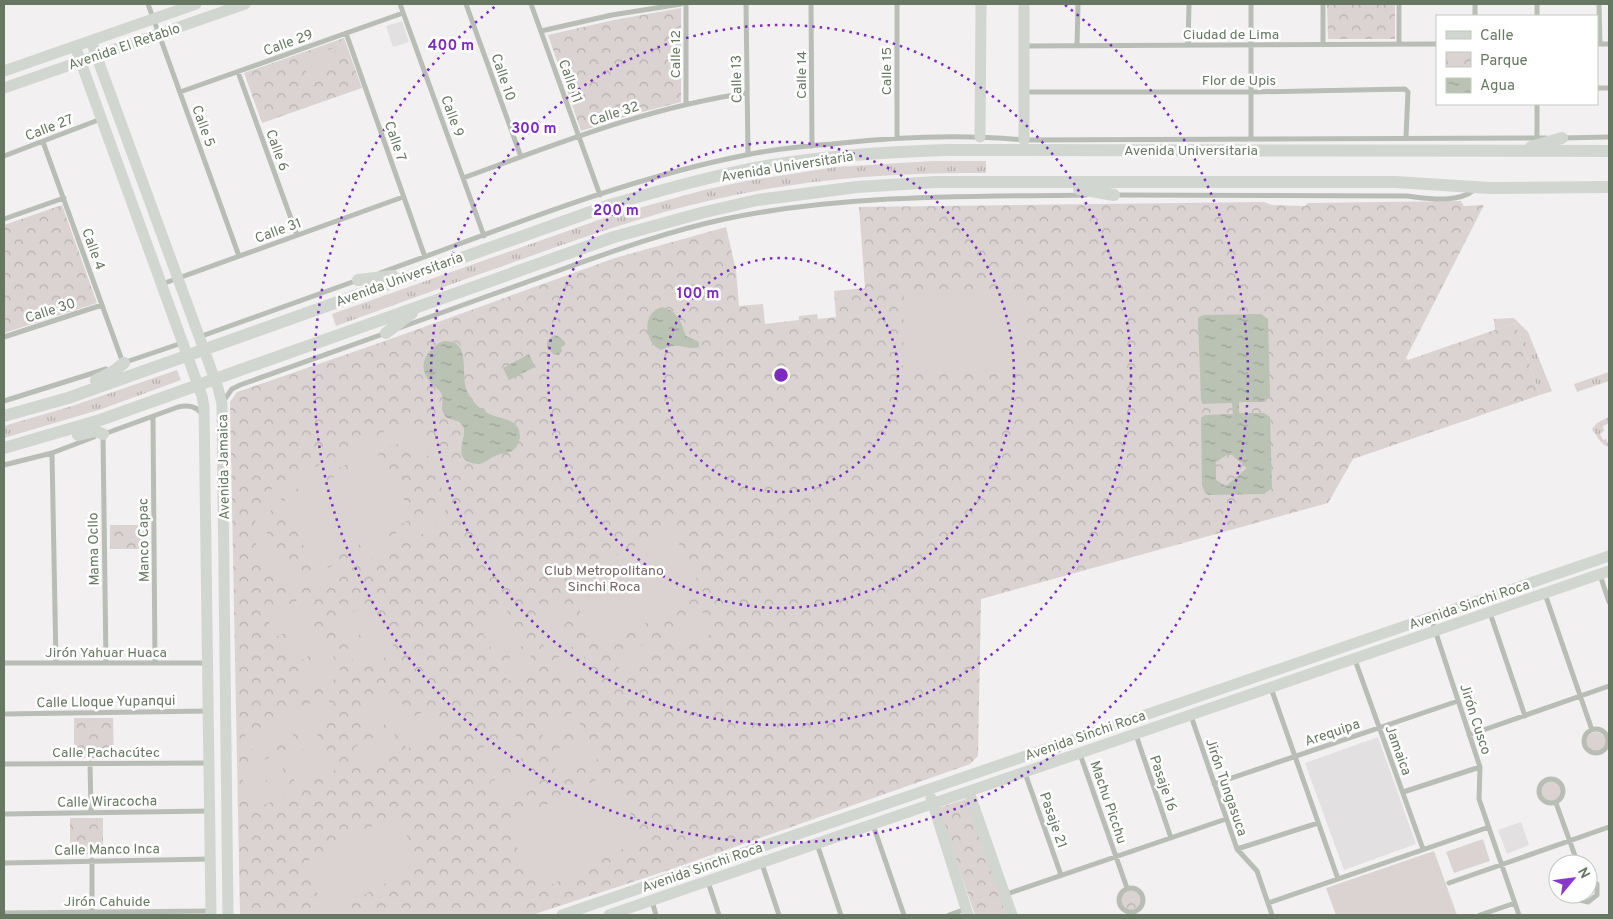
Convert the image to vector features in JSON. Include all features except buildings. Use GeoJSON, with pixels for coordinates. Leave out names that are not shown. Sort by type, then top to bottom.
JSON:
{"type":"FeatureCollection","features":[{"type":"Feature","properties":{"kind":"main road","name":"Avenida El Retablo"},"geometry":{"type":"LineString","coordinates":[[4,71],[196,4]]}},
{"type":"Feature","properties":{"kind":"main road","name":"Avenida El Retablo"},"geometry":{"type":"LineString","coordinates":[[4,88],[244,4]]}},
{"type":"Feature","properties":{"kind":"main road"},"geometry":{"type":"LineString","coordinates":[[980,137],[982,4]]}},
{"type":"Feature","properties":{"kind":"main road"},"geometry":{"type":"LineString","coordinates":[[1024,4],[1024,140]]}},
{"type":"Feature","properties":{"kind":"main road","name":"Avenida Jamaica"},"geometry":{"type":"LineString","coordinates":[[91,41],[215,380],[222,404],[228,915]]}},
{"type":"Feature","properties":{"kind":"main road","name":"Avenida Jamaica"},"geometry":{"type":"LineString","coordinates":[[75,46],[204,406],[211,913]]}},
{"type":"Feature","properties":{"kind":"main road"},"geometry":{"type":"LineString","coordinates":[[1517,152],[1562,138]]}},
{"type":"Feature","properties":{"kind":"main road","name":"Avenida Universitaria"},"geometry":{"type":"LineString","coordinates":[[4,416],[68,398],[186,355],[201,343],[418,273],[610,205],[672,187],[736,172],[834,156],[912,151],[1609,151]]}},
{"type":"Feature","properties":{"kind":"main road"},"geometry":{"type":"LineString","coordinates":[[4,448],[100,420],[614,237],[693,215],[758,200],[857,187],[936,182],[1395,182],[1476,188],[1609,187]]}},
{"type":"Feature","properties":{"kind":"main road"},"geometry":{"type":"LineString","coordinates":[[1055,182],[1069,187],[1114,195]]}},
{"type":"Feature","properties":{"kind":"main road"},"geometry":{"type":"LineString","coordinates":[[154,265],[163,265],[171,259]]}},
{"type":"Feature","properties":{"kind":"main road"},"geometry":{"type":"LineString","coordinates":[[358,280],[418,273]]}},
{"type":"Feature","properties":{"kind":"main road"},"geometry":{"type":"LineString","coordinates":[[386,333],[420,306]]}},
{"type":"Feature","properties":{"kind":"main road"},"geometry":{"type":"LineString","coordinates":[[68,398],[80,388],[114,372],[124,363]]}},
{"type":"Feature","properties":{"kind":"main road"},"geometry":{"type":"LineString","coordinates":[[41,438],[61,439],[95,431],[103,434]]}},
{"type":"Feature","properties":{"kind":"main road","name":"Avenida Sinchi Roca"},"geometry":{"type":"LineString","coordinates":[[562,915],[1609,556]]}},
{"type":"Feature","properties":{"kind":"main road","name":"Avenida Sinchi Roca"},"geometry":{"type":"LineString","coordinates":[[609,915],[1605,573]]}},
{"type":"Feature","properties":{"kind":"main road"},"geometry":{"type":"LineString","coordinates":[[990,768],[996,783]]}},
{"type":"Feature","properties":{"kind":"main road"},"geometry":{"type":"LineString","coordinates":[[928,790],[967,912]]}},
{"type":"Feature","properties":{"kind":"main road"},"geometry":{"type":"LineString","coordinates":[[969,792],[1012,915]]}},
{"type":"Feature","properties":{"kind":"street","name":"Calle 5"},"geometry":{"type":"LineString","coordinates":[[148,4],[239,256]]}},
{"type":"Feature","properties":{"kind":"street","name":"Calle 9"},"geometry":{"type":"LineString","coordinates":[[400,4],[484,236]]}},
{"type":"Feature","properties":{"kind":"street","name":"Calle 10"},"geometry":{"type":"LineString","coordinates":[[466,4],[521,158]]}},
{"type":"Feature","properties":{"kind":"street","name":"Calle 11"},"geometry":{"type":"LineString","coordinates":[[531,4],[600,195]]}},
{"type":"Feature","properties":{"kind":"street"},"geometry":{"type":"LineString","coordinates":[[541,32],[612,15],[681,4]]}},
{"type":"Feature","properties":{"kind":"street","name":"Calle 12"},"geometry":{"type":"LineString","coordinates":[[686,4],[686,104]]}},
{"type":"Feature","properties":{"kind":"street","name":"Calle 13"},"geometry":{"type":"LineString","coordinates":[[746,4],[748,154]]}},
{"type":"Feature","properties":{"kind":"street","name":"Calle 14"},"geometry":{"type":"LineString","coordinates":[[811,4],[812,146]]}},
{"type":"Feature","properties":{"kind":"street","name":"Calle 15"},"geometry":{"type":"LineString","coordinates":[[897,4],[897,138]]}},
{"type":"Feature","properties":{"kind":"street"},"geometry":{"type":"LineString","coordinates":[[1077,46],[1078,4]]}},
{"type":"Feature","properties":{"kind":"street"},"geometry":{"type":"LineString","coordinates":[[1188,45],[1189,4]]}},
{"type":"Feature","properties":{"kind":"street"},"geometry":{"type":"LineString","coordinates":[[1251,4],[1251,138]]}},
{"type":"Feature","properties":{"kind":"street"},"geometry":{"type":"LineString","coordinates":[[1323,4],[1323,45]]}},
{"type":"Feature","properties":{"kind":"street"},"geometry":{"type":"LineString","coordinates":[[1399,4],[1399,44]]}},
{"type":"Feature","properties":{"kind":"street"},"geometry":{"type":"LineString","coordinates":[[1600,4],[1598,44],[1609,44]]}},
{"type":"Feature","properties":{"kind":"street","name":"Calle 29"},"geometry":{"type":"LineString","coordinates":[[180,92],[403,13]]}},
{"type":"Feature","properties":{"kind":"street","name":"Calle 7"},"geometry":{"type":"LineString","coordinates":[[346,33],[424,257]]}},
{"type":"Feature","properties":{"kind":"street","name":"Ciudad de Lima"},"geometry":{"type":"LineString","coordinates":[[1024,46],[1436,44]]}},
{"type":"Feature","properties":{"kind":"street","name":"Calle 6"},"geometry":{"type":"LineString","coordinates":[[238,72],[297,236]]}},
{"type":"Feature","properties":{"kind":"street","name":"Flor de Upis"},"geometry":{"type":"LineString","coordinates":[[1024,92],[1405,90],[1408,92],[1406,137]]}},
{"type":"Feature","properties":{"kind":"street","name":"Calle 32"},"geometry":{"type":"LineString","coordinates":[[463,178],[629,119],[686,104],[747,93]]}},
{"type":"Feature","properties":{"kind":"street"},"geometry":{"type":"LineString","coordinates":[[1537,105],[1537,137]]}},
{"type":"Feature","properties":{"kind":"street","name":"Calle 27"},"geometry":{"type":"LineString","coordinates":[[4,156],[102,119]]}},
{"type":"Feature","properties":{"kind":"street","name":"Avenida Universitaria"},"geometry":{"type":"LineString","coordinates":[[201,343],[358,280],[600,195],[699,166],[748,154],[897,138],[980,137],[1024,140],[1609,137]]}},
{"type":"Feature","properties":{"kind":"street","name":"Calle 4"},"geometry":{"type":"LineString","coordinates":[[43,142],[124,363]]}},
{"type":"Feature","properties":{"kind":"street"},"geometry":{"type":"LineString","coordinates":[[222,404],[225,396],[232,389],[240,385],[634,244],[733,218],[801,206],[858,200],[945,196],[1406,196],[1434,198],[1462,197],[1476,188]]}},
{"type":"Feature","properties":{"kind":"street","name":"Calle 31"},"geometry":{"type":"LineString","coordinates":[[161,285],[403,197]]}},
{"type":"Feature","properties":{"kind":"street"},"geometry":{"type":"LineString","coordinates":[[4,219],[64,198]]}},
{"type":"Feature","properties":{"kind":"street","name":"Calle 30"},"geometry":{"type":"LineString","coordinates":[[4,337],[102,305]]}},
{"type":"Feature","properties":{"kind":"street"},"geometry":{"type":"LineString","coordinates":[[4,401],[182,343]]}},
{"type":"Feature","properties":{"kind":"street"},"geometry":{"type":"LineString","coordinates":[[4,465],[52,453],[187,405],[200,411],[204,420]]}},
{"type":"Feature","properties":{"kind":"street","name":"Manco Capac"},"geometry":{"type":"LineString","coordinates":[[153,417],[155,663]]}},
{"type":"Feature","properties":{"kind":"street","name":"Mama Ocllo"},"geometry":{"type":"LineString","coordinates":[[103,434],[106,663]]}},
{"type":"Feature","properties":{"kind":"street"},"geometry":{"type":"LineString","coordinates":[[52,453],[56,663]]}},
{"type":"Feature","properties":{"kind":"street"},"geometry":{"type":"LineString","coordinates":[[1605,573],[1609,602]]}},
{"type":"Feature","properties":{"kind":"street"},"geometry":{"type":"LineString","coordinates":[[1545,594],[1592,730]]}},
{"type":"Feature","properties":{"kind":"street"},"geometry":{"type":"LineString","coordinates":[[1490,612],[1525,716]]}},
{"type":"Feature","properties":{"kind":"street","name":"Jirón Cusco"},"geometry":{"type":"LineString","coordinates":[[1431,617],[1480,767],[1479,799],[1519,915]]}},
{"type":"Feature","properties":{"kind":"street","name":"Jamaica"},"geometry":{"type":"LineString","coordinates":[[1354,659],[1423,850]]}},
{"type":"Feature","properties":{"kind":"street","name":"Jirón Yahuar Huaca"},"geometry":{"type":"LineString","coordinates":[[4,663],[208,663]]}},
{"type":"Feature","properties":{"kind":"street"},"geometry":{"type":"LineString","coordinates":[[1469,735],[1609,686]]}},
{"type":"Feature","properties":{"kind":"street"},"geometry":{"type":"LineString","coordinates":[[1270,688],[1338,879]]}},
{"type":"Feature","properties":{"kind":"street","name":"Arequipa"},"geometry":{"type":"LineString","coordinates":[[1214,784],[1458,701]]}},
{"type":"Feature","properties":{"kind":"street","name":"Calle Lloque Yupanqui"},"geometry":{"type":"LineString","coordinates":[[4,714],[208,711]]}},
{"type":"Feature","properties":{"kind":"street","name":"Jirón Tungasuca"},"geometry":{"type":"LineString","coordinates":[[1190,716],[1237,850],[1256,871],[1272,915]]}},
{"type":"Feature","properties":{"kind":"street"},"geometry":{"type":"LineString","coordinates":[[1592,730],[1603,731],[1608,738],[1608,745],[1599,754],[1591,753],[1585,747],[1585,735],[1592,730]]}},
{"type":"Feature","properties":{"kind":"street","name":"Pasaje 16"},"geometry":{"type":"LineString","coordinates":[[1136,735],[1171,838]]}},
{"type":"Feature","properties":{"kind":"street","name":"Machu Picchu"},"geometry":{"type":"LineString","coordinates":[[1080,754],[1127,888]]}},
{"type":"Feature","properties":{"kind":"street"},"geometry":{"type":"LineString","coordinates":[[90,763],[91,812]]}},
{"type":"Feature","properties":{"kind":"street","name":"Calle Pachacútec"},"geometry":{"type":"LineString","coordinates":[[4,764],[209,763]]}},
{"type":"Feature","properties":{"kind":"street"},"geometry":{"type":"LineString","coordinates":[[1402,792],[1480,767]]}},
{"type":"Feature","properties":{"kind":"street","name":"Pasaje 21"},"geometry":{"type":"LineString","coordinates":[[1026,773],[1061,875]]}},
{"type":"Feature","properties":{"kind":"street"},"geometry":{"type":"LineString","coordinates":[[1547,780],[1559,782],[1563,789],[1562,797],[1556,803],[1549,804],[1542,800],[1540,796],[1541,785],[1547,780]]}},
{"type":"Feature","properties":{"kind":"street"},"geometry":{"type":"LineString","coordinates":[[1556,803],[1575,854]]}},
{"type":"Feature","properties":{"kind":"street","name":"Calle Wiracocha"},"geometry":{"type":"LineString","coordinates":[[4,814],[210,811]]}},
{"type":"Feature","properties":{"kind":"street"},"geometry":{"type":"LineString","coordinates":[[1004,895],[1226,819]]}},
{"type":"Feature","properties":{"kind":"street"},"geometry":{"type":"LineString","coordinates":[[1237,850],[1318,823]]}},
{"type":"Feature","properties":{"kind":"street"},"geometry":{"type":"LineString","coordinates":[[873,825],[904,915]]}},
{"type":"Feature","properties":{"kind":"street"},"geometry":{"type":"LineString","coordinates":[[1268,903],[1489,827]]}},
{"type":"Feature","properties":{"kind":"street"},"geometry":{"type":"LineString","coordinates":[[1450,883],[1609,827]]}},
{"type":"Feature","properties":{"kind":"street"},"geometry":{"type":"LineString","coordinates":[[817,844],[842,915]]}},
{"type":"Feature","properties":{"kind":"street","name":"Calle Manco Inca"},"geometry":{"type":"LineString","coordinates":[[4,863],[210,859]]}},
{"type":"Feature","properties":{"kind":"street"},"geometry":{"type":"LineString","coordinates":[[92,860],[92,914]]}},
{"type":"Feature","properties":{"kind":"street"},"geometry":{"type":"LineString","coordinates":[[761,863],[779,915]]}},
{"type":"Feature","properties":{"kind":"street"},"geometry":{"type":"LineString","coordinates":[[708,881],[719,915]]}},
{"type":"Feature","properties":{"kind":"street"},"geometry":{"type":"LineString","coordinates":[[1127,888],[1138,890],[1143,897],[1142,905],[1133,912],[1125,910],[1120,904],[1119,896],[1127,888]]}},
{"type":"Feature","properties":{"kind":"street"},"geometry":{"type":"LineString","coordinates":[[652,901],[656,915]]}},
{"type":"Feature","properties":{"kind":"street"},"geometry":{"type":"LineString","coordinates":[[1480,915],[1515,903]]}},
{"type":"Feature","properties":{"kind":"street"},"geometry":{"type":"LineString","coordinates":[[948,915],[967,912]]}},
{"type":"Feature","properties":{"kind":"street","name":"Jirón Cahuide"},"geometry":{"type":"LineString","coordinates":[[4,913],[211,913]]}},
{"type":"Feature","properties":{"kind":"shaded area"},"geometry":{"type":"Polygon","coordinates":[[[402,21],[409,42],[393,47],[386,26],[402,21]]]}},
{"type":"Feature","properties":{"kind":"shaded area"},"geometry":{"type":"Polygon","coordinates":[[[1378,737],[1416,844],[1344,870],[1305,763],[1378,737]]]}},
{"type":"Feature","properties":{"kind":"shaded area"},"geometry":{"type":"Polygon","coordinates":[[[1521,822],[1529,845],[1507,854],[1498,830],[1521,822]]]}},
{"type":"Feature","properties":{"kind":"green space"},"geometry":{"type":"Polygon","coordinates":[[[1327,4],[1395,4],[1395,39],[1328,39],[1327,4]]]}},
{"type":"Feature","properties":{"kind":"green space"},"geometry":{"type":"Polygon","coordinates":[[[681,8],[681,102],[581,131],[548,35],[614,20],[681,8]]]}},
{"type":"Feature","properties":{"kind":"green space"},"geometry":{"type":"Polygon","coordinates":[[[344,38],[362,88],[262,123],[244,73],[344,38]]]}},
{"type":"Feature","properties":{"kind":"green space"},"geometry":{"type":"Polygon","coordinates":[[[334,48],[340,65],[308,77],[302,59],[334,48]]]}},
{"type":"Feature","properties":{"kind":"green space"},"geometry":{"type":"Polygon","coordinates":[[[932,161],[986,161],[986,173],[848,178],[780,187],[712,200],[638,220],[589,236],[336,326],[332,314],[610,216],[704,190],[746,181],[836,167],[932,161]]]}},
{"type":"Feature","properties":{"kind":"green space","name":"Club Metropolitano Sinchi Roca"},"geometry":{"type":"Polygon","coordinates":[[[1461,201],[1464,206],[1484,205],[1406,358],[1408,360],[1515,323],[1540,395],[1353,459],[1328,503],[981,599],[978,756],[970,764],[675,868],[532,915],[240,915],[230,402],[237,392],[615,258],[726,227],[736,270],[739,306],[763,304],[765,324],[799,320],[799,316],[817,314],[818,319],[836,317],[834,291],[865,288],[859,207],[1264,202],[1272,205],[1305,206],[1308,203],[1461,201]]]}},
{"type":"Feature","properties":{"kind":"green space"},"geometry":{"type":"Polygon","coordinates":[[[62,205],[97,303],[4,333],[4,225],[62,205]]]}},
{"type":"Feature","properties":{"kind":"green space"},"geometry":{"type":"Polygon","coordinates":[[[904,292],[1026,294],[1025,374],[903,372],[904,292]]]}},
{"type":"Feature","properties":{"kind":"green space"},"geometry":{"type":"Polygon","coordinates":[[[1514,318],[1528,332],[1552,391],[1540,395],[1515,323],[1495,330],[1494,319],[1514,318]]]}},
{"type":"Feature","properties":{"kind":"green space"},"geometry":{"type":"Polygon","coordinates":[[[177,370],[181,380],[102,409],[4,438],[4,426],[72,406],[177,370]]]}},
{"type":"Feature","properties":{"kind":"green space"},"geometry":{"type":"Polygon","coordinates":[[[1609,372],[1609,381],[1577,392],[1574,384],[1609,372]]]}},
{"type":"Feature","properties":{"kind":"green space"},"geometry":{"type":"Polygon","coordinates":[[[1609,417],[1609,423],[1603,426],[1604,431],[1600,434],[1603,440],[1606,439],[1609,447],[1601,442],[1592,429],[1597,423],[1609,417]]]}},
{"type":"Feature","properties":{"kind":"green space"},"geometry":{"type":"Polygon","coordinates":[[[404,422],[413,433],[432,442],[442,451],[452,473],[452,486],[446,510],[430,530],[326,581],[304,587],[283,581],[268,568],[257,547],[254,536],[256,514],[269,494],[268,491],[404,422]],[[403,443],[380,448],[288,493],[274,507],[268,518],[267,535],[274,552],[280,559],[295,569],[309,572],[326,569],[427,517],[436,506],[442,483],[440,472],[435,463],[416,448],[403,443]]]}},
{"type":"Feature","properties":{"kind":"green space"},"geometry":{"type":"Polygon","coordinates":[[[381,454],[413,518],[314,567],[282,502],[381,454]]]}},
{"type":"Feature","properties":{"kind":"green space"},"geometry":{"type":"Polygon","coordinates":[[[110,525],[145,525],[146,549],[110,549],[110,525]]]}},
{"type":"Feature","properties":{"kind":"green space"},"geometry":{"type":"Polygon","coordinates":[[[671,528],[704,594],[598,647],[565,581],[671,528]]]}},
{"type":"Feature","properties":{"kind":"green space"},"geometry":{"type":"Polygon","coordinates":[[[304,597],[315,618],[276,637],[266,616],[304,597]]]}},
{"type":"Feature","properties":{"kind":"green space"},"geometry":{"type":"Polygon","coordinates":[[[371,603],[382,624],[343,643],[333,622],[371,603]]]}},
{"type":"Feature","properties":{"kind":"green space"},"geometry":{"type":"Polygon","coordinates":[[[504,605],[513,623],[485,637],[476,620],[504,605]]]}},
{"type":"Feature","properties":{"kind":"green space"},"geometry":{"type":"Polygon","coordinates":[[[558,605],[567,623],[539,637],[530,619],[558,605]]]}},
{"type":"Feature","properties":{"kind":"green space"},"geometry":{"type":"Polygon","coordinates":[[[705,612],[715,632],[675,652],[665,633],[705,612]]]}},
{"type":"Feature","properties":{"kind":"green space"},"geometry":{"type":"Polygon","coordinates":[[[319,625],[329,646],[291,665],[280,644],[319,625]]]}},
{"type":"Feature","properties":{"kind":"green space"},"geometry":{"type":"Polygon","coordinates":[[[568,626],[578,644],[550,658],[541,640],[568,626]]]}},
{"type":"Feature","properties":{"kind":"green space"},"geometry":{"type":"Polygon","coordinates":[[[515,628],[524,645],[497,660],[488,642],[515,628]]]}},
{"type":"Feature","properties":{"kind":"green space"},"geometry":{"type":"Polygon","coordinates":[[[386,630],[396,652],[358,670],[347,649],[386,630]]]}},
{"type":"Feature","properties":{"kind":"green space"},"geometry":{"type":"Polygon","coordinates":[[[648,642],[655,654],[621,672],[615,660],[648,642]]]}},
{"type":"Feature","properties":{"kind":"green space"},"geometry":{"type":"Polygon","coordinates":[[[579,647],[588,665],[560,679],[551,661],[579,647]]]}},
{"type":"Feature","properties":{"kind":"green space"},"geometry":{"type":"Polygon","coordinates":[[[527,649],[536,667],[508,681],[499,663],[527,649]]]}},
{"type":"Feature","properties":{"kind":"green space"},"geometry":{"type":"Polygon","coordinates":[[[332,654],[343,675],[304,694],[294,673],[332,654]]]}},
{"type":"Feature","properties":{"kind":"green space"},"geometry":{"type":"Polygon","coordinates":[[[395,690],[407,713],[368,733],[357,710],[395,690]]]}},
{"type":"Feature","properties":{"kind":"green space"},"geometry":{"type":"Polygon","coordinates":[[[326,695],[337,717],[298,735],[288,714],[326,695]]]}},
{"type":"Feature","properties":{"kind":"green space"},"geometry":{"type":"Polygon","coordinates":[[[434,706],[446,729],[407,749],[395,726],[434,706]]]}},
{"type":"Feature","properties":{"kind":"green space"},"geometry":{"type":"Polygon","coordinates":[[[574,712],[581,727],[547,744],[539,729],[574,712]]]}},
{"type":"Feature","properties":{"kind":"green space"},"geometry":{"type":"Polygon","coordinates":[[[284,716],[294,737],[256,756],[245,735],[284,716]]]}},
{"type":"Feature","properties":{"kind":"green space"},"geometry":{"type":"Polygon","coordinates":[[[74,718],[113,718],[114,758],[74,758],[74,718]]]}},
{"type":"Feature","properties":{"kind":"green space"},"geometry":{"type":"Polygon","coordinates":[[[391,728],[403,752],[364,771],[353,748],[391,728]]]}},
{"type":"Feature","properties":{"kind":"green space"},"geometry":{"type":"Polygon","coordinates":[[[514,732],[526,756],[487,775],[476,751],[514,732]]]}},
{"type":"Feature","properties":{"kind":"green space"},"geometry":{"type":"Polygon","coordinates":[[[1592,732],[1600,732],[1606,738],[1606,746],[1600,752],[1592,752],[1586,746],[1586,738],[1592,732]]]}},
{"type":"Feature","properties":{"kind":"green space"},"geometry":{"type":"Polygon","coordinates":[[[317,734],[335,770],[317,779],[299,742],[317,734]]]}},
{"type":"Feature","properties":{"kind":"green space"},"geometry":{"type":"Polygon","coordinates":[[[586,735],[598,759],[560,778],[548,754],[586,735]]]}},
{"type":"Feature","properties":{"kind":"green space"},"geometry":{"type":"Polygon","coordinates":[[[298,743],[316,779],[298,788],[281,752],[298,743]]]}},
{"type":"Feature","properties":{"kind":"green space"},"geometry":{"type":"Polygon","coordinates":[[[276,754],[293,791],[276,799],[258,763],[276,754]]]}},
{"type":"Feature","properties":{"kind":"green space"},"geometry":{"type":"Polygon","coordinates":[[[257,763],[275,800],[257,808],[239,772],[257,763]]]}},
{"type":"Feature","properties":{"kind":"green space"},"geometry":{"type":"Polygon","coordinates":[[[529,763],[540,786],[502,805],[490,782],[529,763]]]}},
{"type":"Feature","properties":{"kind":"green space"},"geometry":{"type":"Polygon","coordinates":[[[610,773],[643,839],[539,891],[506,825],[610,773]]]}},
{"type":"Feature","properties":{"kind":"green space"},"geometry":{"type":"Polygon","coordinates":[[[1551,781],[1558,784],[1561,791],[1558,798],[1551,801],[1544,798],[1541,791],[1544,784],[1551,781]]]}},
{"type":"Feature","properties":{"kind":"green space"},"geometry":{"type":"Polygon","coordinates":[[[969,798],[1008,915],[975,915],[938,808],[969,798]]]}},
{"type":"Feature","properties":{"kind":"green space"},"geometry":{"type":"Polygon","coordinates":[[[395,814],[422,864],[328,914],[302,864],[395,814]]]}},
{"type":"Feature","properties":{"kind":"green space"},"geometry":{"type":"Polygon","coordinates":[[[70,818],[103,818],[103,855],[70,855],[70,818]]]}},
{"type":"Feature","properties":{"kind":"green space"},"geometry":{"type":"Polygon","coordinates":[[[1483,839],[1490,861],[1454,873],[1446,852],[1483,839]]]}},
{"type":"Feature","properties":{"kind":"green space"},"geometry":{"type":"Polygon","coordinates":[[[1434,851],[1457,915],[1336,915],[1326,888],[1434,851]]]}},
{"type":"Feature","properties":{"kind":"green space"},"geometry":{"type":"Polygon","coordinates":[[[1131,890],[1138,893],[1141,900],[1138,907],[1131,910],[1124,907],[1121,900],[1124,893],[1131,890]]]}},
{"type":"Feature","properties":{"kind":"water"},"geometry":{"type":"Polygon","coordinates":[[[662,307],[675,314],[686,336],[699,342],[699,347],[673,346],[661,350],[655,346],[648,334],[648,321],[655,310],[662,307]]]}},
{"type":"Feature","properties":{"kind":"water"},"geometry":{"type":"Polygon","coordinates":[[[1261,314],[1268,319],[1270,397],[1264,402],[1239,402],[1239,413],[1264,413],[1270,417],[1272,488],[1264,494],[1209,495],[1205,493],[1202,485],[1201,418],[1205,415],[1233,414],[1232,403],[1203,404],[1201,401],[1198,319],[1204,315],[1261,314]],[[1230,453],[1216,462],[1216,480],[1226,486],[1247,468],[1230,453]]]}},
{"type":"Feature","properties":{"kind":"water"},"geometry":{"type":"Polygon","coordinates":[[[554,335],[565,342],[565,345],[561,347],[562,351],[559,355],[553,354],[547,347],[547,341],[554,335]]]}},
{"type":"Feature","properties":{"kind":"water"},"geometry":{"type":"Polygon","coordinates":[[[444,341],[453,342],[459,346],[462,352],[466,386],[473,401],[484,411],[510,421],[518,428],[520,436],[518,444],[512,451],[499,454],[480,464],[464,459],[461,449],[463,426],[459,422],[446,417],[442,409],[442,395],[425,375],[424,363],[426,357],[433,348],[444,341]]]}},
{"type":"Feature","properties":{"kind":"water"},"geometry":{"type":"Polygon","coordinates":[[[529,354],[535,367],[509,380],[503,368],[529,354]]]}}]}
